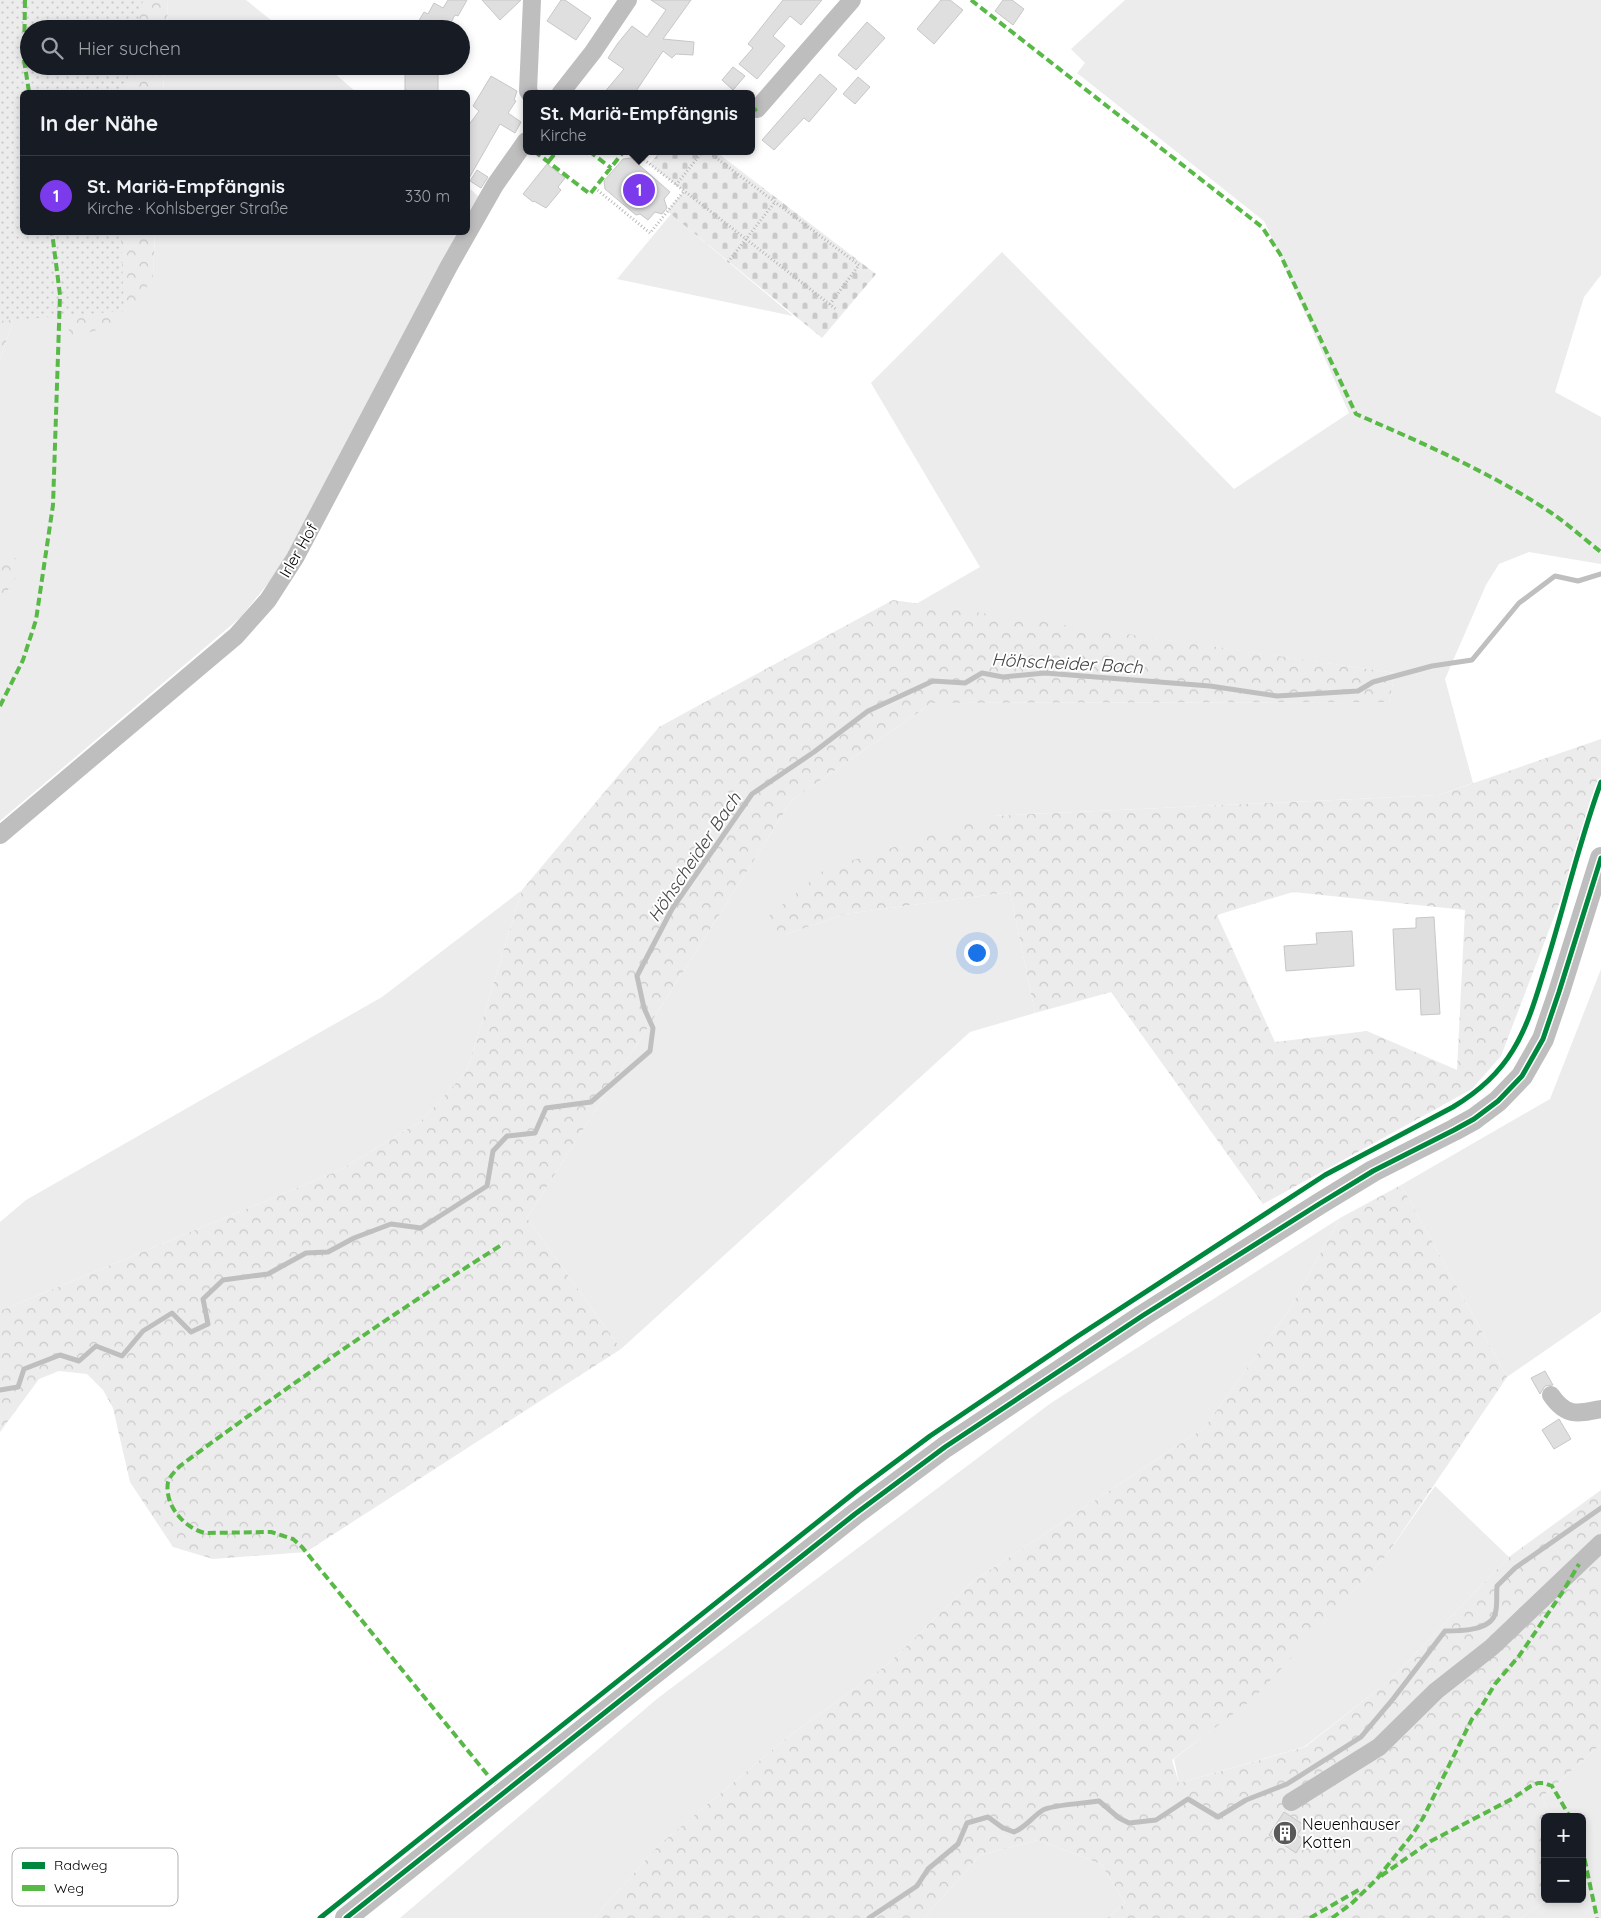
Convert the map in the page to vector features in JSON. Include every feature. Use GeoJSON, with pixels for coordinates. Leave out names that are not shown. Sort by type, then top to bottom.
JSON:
{"type":"FeatureCollection","features":[{"type":"Feature","properties":{"kind":"main road"},"geometry":{"type":"LineString","coordinates":[[346,1918],[840,1526],[945,1447],[1142,1316],[1319,1204],[1373,1171],[1454,1130],[1498,1101],[1522,1076],[1543,1039],[1601,858]]}},
{"type":"Feature","properties":{"kind":"street"},"geometry":{"type":"LineString","coordinates":[[528,90],[532,0]]}},
{"type":"Feature","properties":{"kind":"street"},"geometry":{"type":"LineString","coordinates":[[563,90],[593,52],[628,0]]}},
{"type":"Feature","properties":{"kind":"street"},"geometry":{"type":"LineString","coordinates":[[757,109],[852,0]]}},
{"type":"Feature","properties":{"kind":"street","name":"Irler Hof"},"geometry":{"type":"LineString","coordinates":[[470,229],[494,185],[523,145]]}},
{"type":"Feature","properties":{"kind":"street","name":"Irler Hof"},"geometry":{"type":"LineString","coordinates":[[0,835],[236,636],[268,600],[295,558],[466,235]]}},
{"type":"Feature","properties":{"kind":"street"},"geometry":{"type":"LineString","coordinates":[[1551,1395],[1557,1404],[1570,1412],[1601,1409]]}},
{"type":"Feature","properties":{"kind":"street"},"geometry":{"type":"LineString","coordinates":[[1291,1802],[1379,1747],[1436,1692],[1492,1647],[1601,1543]]}},
{"type":"Feature","properties":{"kind":"path"},"geometry":{"type":"LineString","coordinates":[[637,155],[837,310]]}},
{"type":"Feature","properties":{"kind":"path"},"geometry":{"type":"LineString","coordinates":[[676,185],[702,155]]}},
{"type":"Feature","properties":{"kind":"path"},"geometry":{"type":"LineString","coordinates":[[710,155],[859,265],[830,304]]}},
{"type":"Feature","properties":{"kind":"path"},"geometry":{"type":"LineString","coordinates":[[594,188],[650,233],[684,191]]}},
{"type":"Feature","properties":{"kind":"path"},"geometry":{"type":"LineString","coordinates":[[728,262],[775,202]]}},
{"type":"Feature","properties":{"kind":"green space"},"geometry":{"type":"Polygon","coordinates":[[[0,0],[14,0],[22,90],[20,90],[20,235],[31,235],[153,276],[155,235],[460,235],[277,572],[241,617],[0,821],[0,359],[12,325],[0,258],[0,0]]]}},
{"type":"Feature","properties":{"kind":"green space"},"geometry":{"type":"Polygon","coordinates":[[[0,0],[143,0],[139,20],[20,20],[20,75],[128,75],[125,90],[20,90],[20,235],[121,235],[124,311],[0,321],[0,0]]]}},
{"type":"Feature","properties":{"kind":"green space"},"geometry":{"type":"Polygon","coordinates":[[[15,0],[168,0],[167,20],[20,20],[20,31],[15,0]]]}},
{"type":"Feature","properties":{"kind":"green space"},"geometry":{"type":"Polygon","coordinates":[[[168,0],[246,0],[271,20],[167,20],[168,0]]]}},
{"type":"Feature","properties":{"kind":"green space"},"geometry":{"type":"Polygon","coordinates":[[[1125,0],[1601,0],[1601,275],[1584,297],[1555,392],[1601,417],[1601,564],[1529,552],[1499,564],[1486,585],[1445,679],[1473,783],[1439,795],[992,816],[784,935],[845,914],[1010,892],[1035,1013],[970,1032],[621,1349],[527,1218],[792,800],[932,703],[1389,702],[1395,673],[916,604],[980,567],[871,383],[1002,252],[1234,489],[1349,413],[1264,221],[1077,73],[1085,63],[1071,49],[1125,0]]]}},
{"type":"Feature","properties":{"kind":"green space"},"geometry":{"type":"Polygon","coordinates":[[[27,75],[164,75],[163,90],[30,90],[27,75]]]}},
{"type":"Feature","properties":{"kind":"green space"},"geometry":{"type":"Polygon","coordinates":[[[164,75],[336,75],[354,90],[163,90],[164,75]]]}},
{"type":"Feature","properties":{"kind":"green space"},"geometry":{"type":"Polygon","coordinates":[[[657,155],[720,155],[876,274],[822,338],[667,211],[684,191],[649,164],[657,155]]]}},
{"type":"Feature","properties":{"kind":"green space"},"geometry":{"type":"Polygon","coordinates":[[[470,189],[480,198],[470,217],[470,189]]]}},
{"type":"Feature","properties":{"kind":"green space"},"geometry":{"type":"Polygon","coordinates":[[[671,214],[793,316],[617,279],[671,214]]]}},
{"type":"Feature","properties":{"kind":"green space"},"geometry":{"type":"Polygon","coordinates":[[[53,235],[155,235],[153,276],[127,321],[70,338],[53,235]]]}},
{"type":"Feature","properties":{"kind":"green space"},"geometry":{"type":"Polygon","coordinates":[[[0,258],[4,260],[12,325],[0,359],[0,258]]]}},
{"type":"Feature","properties":{"kind":"green space"},"geometry":{"type":"Polygon","coordinates":[[[0,549],[25,564],[0,602],[0,549]]]}},
{"type":"Feature","properties":{"kind":"green space"},"geometry":{"type":"Polygon","coordinates":[[[893,600],[1395,673],[1389,702],[932,703],[792,800],[527,1218],[621,1349],[306,1552],[213,1559],[173,1547],[130,1482],[113,1408],[103,1390],[87,1374],[59,1371],[39,1379],[0,1432],[0,1311],[340,1170],[421,1121],[467,1071],[522,890],[659,727],[893,600]]]}},
{"type":"Feature","properties":{"kind":"green space"},"geometry":{"type":"Polygon","coordinates":[[[1601,739],[1601,794],[1501,1056],[1472,1089],[1263,1204],[1111,992],[1035,1013],[1010,892],[845,914],[784,935],[758,925],[825,869],[992,816],[1439,795],[1601,739]],[[1293,892],[1217,915],[1275,1042],[1367,1031],[1457,1070],[1465,910],[1293,892]]]}},
{"type":"Feature","properties":{"kind":"green space"},"geometry":{"type":"Polygon","coordinates":[[[522,890],[467,1071],[421,1121],[340,1170],[0,1311],[0,1222],[26,1200],[382,997],[522,890]]]}},
{"type":"Feature","properties":{"kind":"green space"},"geometry":{"type":"Polygon","coordinates":[[[1601,969],[1601,1312],[1507,1377],[1401,1185],[1550,1099],[1601,969]]]}},
{"type":"Feature","properties":{"kind":"green space"},"geometry":{"type":"Polygon","coordinates":[[[1401,1185],[1507,1377],[1386,1556],[1253,1699],[1172,1760],[1179,1783],[1305,1747],[1390,1680],[1509,1557],[1601,1490],[1601,1744],[1542,1797],[1549,1813],[1541,1813],[1542,1903],[1521,1918],[1107,1918],[1125,1903],[1101,1864],[1038,1840],[980,1855],[924,1918],[594,1918],[659,1845],[784,1740],[888,1664],[972,1582],[1204,1428],[1289,1310],[1340,1218],[1401,1185]]]}},
{"type":"Feature","properties":{"kind":"green space"},"geometry":{"type":"Polygon","coordinates":[[[1340,1218],[1289,1310],[1204,1428],[972,1582],[888,1664],[784,1740],[659,1845],[594,1918],[400,1918],[658,1698],[1051,1403],[1340,1218]]]}},
{"type":"Feature","properties":{"kind":"green space"},"geometry":{"type":"Polygon","coordinates":[[[1435,1486],[1509,1557],[1389,1681],[1304,1747],[1179,1783],[1174,1759],[1253,1698],[1386,1556],[1435,1486]]]}},
{"type":"Feature","properties":{"kind":"green space"},"geometry":{"type":"Polygon","coordinates":[[[1601,1744],[1601,1918],[1521,1918],[1542,1903],[1586,1903],[1586,1813],[1549,1813],[1542,1797],[1601,1744]]]}},
{"type":"Feature","properties":{"kind":"green space"},"geometry":{"type":"Polygon","coordinates":[[[1038,1840],[1101,1864],[1125,1903],[1107,1918],[924,1918],[980,1855],[1038,1840]]]}},
{"type":"Feature","properties":{"kind":"building"},"geometry":{"type":"Polygon","coordinates":[[[448,0],[467,0],[458,16],[455,15],[452,20],[419,20],[424,12],[428,14],[434,3],[443,8],[448,0]]]}},
{"type":"Feature","properties":{"kind":"building"},"geometry":{"type":"Polygon","coordinates":[[[482,0],[521,0],[500,20],[482,0]]]}},
{"type":"Feature","properties":{"kind":"building"},"geometry":{"type":"Polygon","coordinates":[[[561,0],[565,0],[591,18],[576,40],[547,21],[561,0]]]}},
{"type":"Feature","properties":{"kind":"building"},"geometry":{"type":"Polygon","coordinates":[[[651,0],[691,0],[663,39],[694,42],[693,55],[676,54],[672,58],[663,51],[637,90],[606,90],[624,69],[608,58],[618,43],[632,26],[647,37],[666,10],[651,0]]]}},
{"type":"Feature","properties":{"kind":"building"},"geometry":{"type":"Polygon","coordinates":[[[783,0],[822,0],[801,25],[790,16],[773,36],[785,46],[757,79],[739,64],[753,48],[748,44],[783,0]]]}},
{"type":"Feature","properties":{"kind":"building"},"geometry":{"type":"Polygon","coordinates":[[[941,0],[950,0],[963,10],[934,44],[917,29],[941,0]]]}},
{"type":"Feature","properties":{"kind":"building"},"geometry":{"type":"Polygon","coordinates":[[[1003,0],[1012,0],[1024,9],[1013,25],[995,11],[1003,0]]]}},
{"type":"Feature","properties":{"kind":"building"},"geometry":{"type":"Polygon","coordinates":[[[867,22],[885,38],[856,70],[838,55],[867,22]]]}},
{"type":"Feature","properties":{"kind":"building"},"geometry":{"type":"Polygon","coordinates":[[[733,67],[745,76],[733,90],[722,80],[733,67]]]}},
{"type":"Feature","properties":{"kind":"building"},"geometry":{"type":"Polygon","coordinates":[[[820,74],[837,89],[809,122],[804,118],[774,150],[762,140],[820,74]]]}},
{"type":"Feature","properties":{"kind":"building"},"geometry":{"type":"Polygon","coordinates":[[[405,75],[438,75],[438,90],[405,90],[405,75]]]}},
{"type":"Feature","properties":{"kind":"building"},"geometry":{"type":"Polygon","coordinates":[[[491,76],[517,91],[514,100],[516,101],[508,113],[521,122],[515,133],[500,124],[470,176],[470,123],[479,111],[473,106],[491,76]]]}},
{"type":"Feature","properties":{"kind":"building"},"geometry":{"type":"Polygon","coordinates":[[[858,77],[870,87],[855,104],[843,94],[858,77]]]}},
{"type":"Feature","properties":{"kind":"building"},"geometry":{"type":"Polygon","coordinates":[[[631,158],[670,192],[664,199],[667,208],[662,214],[655,212],[648,220],[640,214],[636,215],[605,189],[604,181],[623,159],[631,158]]]}},
{"type":"Feature","properties":{"kind":"building"},"geometry":{"type":"Polygon","coordinates":[[[547,164],[565,178],[558,187],[561,190],[546,208],[533,202],[523,194],[547,164]]]}},
{"type":"Feature","properties":{"kind":"building"},"geometry":{"type":"Polygon","coordinates":[[[477,170],[488,177],[481,188],[470,181],[477,170]]]}},
{"type":"Feature","properties":{"kind":"building"},"geometry":{"type":"Polygon","coordinates":[[[1434,917],[1440,1014],[1421,1015],[1420,989],[1396,990],[1393,929],[1416,928],[1416,918],[1434,917]]]}},
{"type":"Feature","properties":{"kind":"building"},"geometry":{"type":"Polygon","coordinates":[[[1352,931],[1354,966],[1286,971],[1284,946],[1317,944],[1316,933],[1352,931]]]}},
{"type":"Feature","properties":{"kind":"building"},"geometry":{"type":"Polygon","coordinates":[[[1545,1371],[1553,1385],[1545,1386],[1540,1394],[1531,1378],[1545,1371]]]}},
{"type":"Feature","properties":{"kind":"building"},"geometry":{"type":"Polygon","coordinates":[[[1559,1419],[1571,1439],[1554,1449],[1542,1430],[1559,1419]]]}},
{"type":"Feature","properties":{"kind":"building","name":"Neuenhauser Kotten"},"geometry":{"type":"Polygon","coordinates":[[[1284,1812],[1304,1825],[1297,1835],[1304,1840],[1296,1853],[1269,1835],[1284,1812]]]}},
{"type":"Feature","properties":{"kind":"waterway","name":"Höhscheider Bach"},"geometry":{"type":"LineString","coordinates":[[0,1390],[18,1387],[24,1369],[60,1355],[79,1361],[96,1346],[122,1356],[143,1331],[172,1313],[191,1332],[208,1324],[203,1299],[223,1280],[268,1274],[306,1253],[328,1252],[354,1238],[391,1224],[421,1228],[487,1186],[493,1151],[507,1136],[535,1133],[546,1108],[591,1102],[650,1051],[653,1028],[644,1008],[637,976],[672,909],[752,794],[814,752],[868,711],[933,681],[965,683],[982,673],[1003,677],[1045,673],[1210,686],[1277,696],[1358,691],[1373,682],[1432,666],[1472,660],[1519,603],[1555,576],[1578,581],[1601,574]]}},
{"type":"Feature","properties":{"kind":"waterway"},"geometry":{"type":"LineString","coordinates":[[869,1918],[917,1886],[928,1869],[958,1844],[967,1823],[988,1817],[1003,1828],[1014,1832],[1047,1808],[1099,1801],[1119,1818],[1129,1823],[1156,1820],[1188,1799],[1218,1817],[1246,1800],[1287,1784],[1361,1737],[1445,1631],[1473,1629],[1487,1624],[1492,1620],[1496,1611],[1497,1586],[1515,1568],[1601,1508]]}},
{"type":"Feature","properties":{"kind":"marked path"},"geometry":{"type":"LineString","coordinates":[[25,0],[25,20]]}},
{"type":"Feature","properties":{"kind":"marked path"},"geometry":{"type":"LineString","coordinates":[[971,0],[1262,227],[1280,254],[1356,414],[1455,459],[1504,484],[1557,517],[1601,552]]}},
{"type":"Feature","properties":{"kind":"marked path"},"geometry":{"type":"LineString","coordinates":[[26,75],[29,90]]}},
{"type":"Feature","properties":{"kind":"marked path"},"geometry":{"type":"LineString","coordinates":[[539,155],[590,194],[621,155]]}},
{"type":"Feature","properties":{"kind":"marked path"},"geometry":{"type":"LineString","coordinates":[[549,161],[554,155]]}},
{"type":"Feature","properties":{"kind":"marked path"},"geometry":{"type":"LineString","coordinates":[[594,155],[611,168]]}},
{"type":"Feature","properties":{"kind":"marked path"},"geometry":{"type":"LineString","coordinates":[[0,706],[23,660],[36,620],[53,505],[60,295],[52,235]]}},
{"type":"Feature","properties":{"kind":"marked path"},"geometry":{"type":"LineString","coordinates":[[495,1784],[302,1547],[293,1539],[271,1532],[205,1533],[197,1530],[183,1521],[172,1507],[169,1499],[168,1482],[180,1466],[299,1380],[380,1324],[503,1244]]}},
{"type":"Feature","properties":{"kind":"marked path"},"geometry":{"type":"LineString","coordinates":[[1332,1918],[1351,1904],[1376,1880],[1412,1835],[1423,1818],[1472,1719],[1495,1684],[1519,1656],[1562,1593],[1579,1564]]}},
{"type":"Feature","properties":{"kind":"marked path"},"geometry":{"type":"LineString","coordinates":[[1381,1876],[1431,1841],[1512,1799],[1538,1783],[1552,1786],[1568,1813]]}},
{"type":"Feature","properties":{"kind":"marked path"},"geometry":{"type":"LineString","coordinates":[[1584,1858],[1597,1918]]}},
{"type":"Feature","properties":{"kind":"marked path"},"geometry":{"type":"LineString","coordinates":[[1310,1918],[1362,1888]]}},
{"type":"Feature","properties":{"kind":"cycle path"},"geometry":{"type":"LineString","coordinates":[[320,1918],[859,1489],[930,1436],[1078,1336],[1325,1175],[1453,1107],[1487,1082],[1501,1067],[1519,1040],[1536,998],[1601,782]]}},
{"type":"Feature","properties":{"kind":"cycle path"},"geometry":{"type":"LineString","coordinates":[[346,1918],[855,1514],[945,1447],[1142,1316],[1319,1204],[1373,1171],[1474,1119],[1498,1101],[1522,1076],[1543,1039],[1601,858]]}},
{"type":"Feature","properties":{"kind":"place","name":"St. Mariä-Empfängnis"},"geometry":{"type":"Point","coordinates":[639,190]}},
{"type":"Feature","properties":{"kind":"place","name":"Neuenhauser Kotten"},"geometry":{"type":"Point","coordinates":[1285,1833]}}]}
